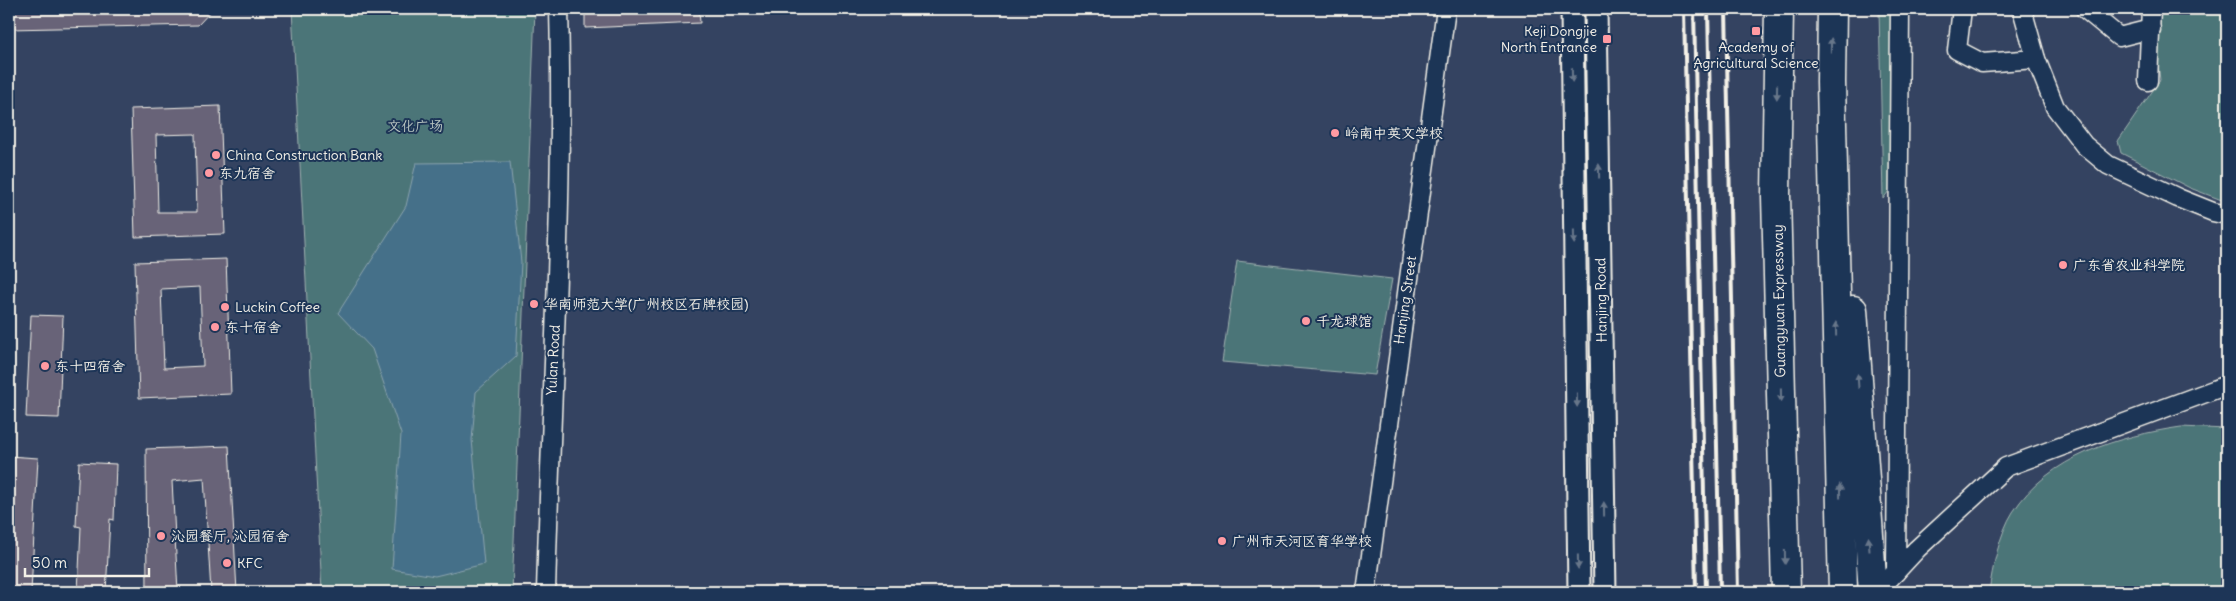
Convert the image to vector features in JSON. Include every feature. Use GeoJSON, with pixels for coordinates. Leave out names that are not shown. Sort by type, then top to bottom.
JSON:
{"type":"FeatureCollection","features":[{"type":"Feature","properties":{"kind":"highway","name":"Guangyuan Expressway"},"geometry":{"type":"LineString","coordinates":[[1779,9],[1776,196],[1786,592]]}},
{"type":"Feature","properties":{"kind":"highway"},"geometry":{"type":"LineString","coordinates":[[1832,9],[1831,82],[1842,592]]}},
{"type":"Feature","properties":{"kind":"highway"},"geometry":{"type":"LineString","coordinates":[[1831,82],[1845,187],[1873,592]]}},
{"type":"Feature","properties":{"kind":"street","name":"Yulan Road"},"geometry":{"type":"LineString","coordinates":[[546,592],[550,425],[558,271],[559,9]]}},
{"type":"Feature","properties":{"kind":"street","name":"Hanjing Street"},"geometry":{"type":"LineString","coordinates":[[1366,592],[1446,9]]}},
{"type":"Feature","properties":{"kind":"street","name":"Hanjing Road"},"geometry":{"type":"LineString","coordinates":[[1572,9],[1579,592]]}},
{"type":"Feature","properties":{"kind":"street","name":"Hanjing Road"},"geometry":{"type":"LineString","coordinates":[[1596,9],[1606,592]]}},
{"type":"Feature","properties":{"kind":"street"},"geometry":{"type":"LineString","coordinates":[[1896,572],[1900,9]]}},
{"type":"Feature","properties":{"kind":"street"},"geometry":{"type":"LineString","coordinates":[[1962,9],[1957,50],[1982,63],[2036,59]]}},
{"type":"Feature","properties":{"kind":"street"},"geometry":{"type":"LineString","coordinates":[[2022,9],[2036,59],[2055,107],[2084,145],[2108,165],[2178,198],[2213,212],[2227,215]]}},
{"type":"Feature","properties":{"kind":"street"},"geometry":{"type":"LineString","coordinates":[[2085,9],[2120,37],[2150,29]]}},
{"type":"Feature","properties":{"kind":"street"},"geometry":{"type":"LineString","coordinates":[[2148,81],[2152,9]]}},
{"type":"Feature","properties":{"kind":"street"},"geometry":{"type":"LineString","coordinates":[[1877,592],[2006,467],[2227,385]]}},
{"type":"Feature","properties":{"kind":"green space","name":"文化广场"},"geometry":{"type":"Polygon","coordinates":[[[292,9],[535,9],[512,592],[322,592],[292,9]]]}},
{"type":"Feature","properties":{"kind":"green space"},"geometry":{"type":"Polygon","coordinates":[[[1879,9],[1901,9],[1899,177],[1883,199],[1879,9]]]}},
{"type":"Feature","properties":{"kind":"green space"},"geometry":{"type":"Polygon","coordinates":[[[2158,9],[2227,9],[2227,202],[2190,188],[2121,153],[2118,141],[2160,80],[2154,29],[2158,9]]]}},
{"type":"Feature","properties":{"kind":"green space","name":"千龙球馆"},"geometry":{"type":"Polygon","coordinates":[[[1237,261],[1392,279],[1375,375],[1222,362],[1237,261]]]}},
{"type":"Feature","properties":{"kind":"green space"},"geometry":{"type":"Polygon","coordinates":[[[2181,427],[2227,429],[2227,592],[1989,592],[1997,551],[2008,520],[2028,493],[2046,476],[2087,452],[2110,443],[2134,436],[2181,427]]]}},
{"type":"Feature","properties":{"kind":"water"},"geometry":{"type":"Polygon","coordinates":[[[510,162],[521,262],[516,356],[476,392],[472,440],[484,564],[435,576],[392,569],[401,434],[372,349],[338,313],[406,206],[416,163],[510,162]]]}},
{"type":"Feature","properties":{"kind":"building"},"geometry":{"type":"Polygon","coordinates":[[[9,9],[213,9],[198,25],[9,29],[9,9]]]}},
{"type":"Feature","properties":{"kind":"building"},"geometry":{"type":"Polygon","coordinates":[[[585,9],[699,9],[700,23],[585,28],[585,9]]]}},
{"type":"Feature","properties":{"kind":"building","name":"东九宿舍"},"geometry":{"type":"Polygon","coordinates":[[[220,106],[225,234],[135,237],[131,109],[220,106]],[[195,134],[156,135],[158,212],[197,212],[195,134]]]}},
{"type":"Feature","properties":{"kind":"building","name":"东十宿舍"},"geometry":{"type":"Polygon","coordinates":[[[226,259],[231,394],[139,398],[135,262],[226,259]],[[200,287],[161,289],[164,368],[203,366],[200,287]]]}},
{"type":"Feature","properties":{"kind":"building","name":"东十四宿舍"},"geometry":{"type":"Polygon","coordinates":[[[31,315],[63,316],[59,418],[26,417],[31,315]]]}},
{"type":"Feature","properties":{"kind":"building","name":"沁园餐厅, 沁园宿舍"},"geometry":{"type":"Polygon","coordinates":[[[229,446],[237,592],[211,592],[204,478],[172,481],[178,592],[147,592],[146,449],[229,446]]]}},
{"type":"Feature","properties":{"kind":"building"},"geometry":{"type":"Polygon","coordinates":[[[9,456],[38,458],[31,592],[9,592],[9,456]]]}},
{"type":"Feature","properties":{"kind":"building"},"geometry":{"type":"Polygon","coordinates":[[[79,462],[116,464],[114,520],[110,519],[106,592],[78,592],[81,527],[76,526],[79,462]]]}},
{"type":"Feature","properties":{"kind":"railway"},"geometry":{"type":"LineString","coordinates":[[1684,9],[1696,592]]}},
{"type":"Feature","properties":{"kind":"railway"},"geometry":{"type":"LineString","coordinates":[[1694,9],[1706,592]]}},
{"type":"Feature","properties":{"kind":"railway"},"geometry":{"type":"LineString","coordinates":[[1708,9],[1720,592]]}},
{"type":"Feature","properties":{"kind":"railway"},"geometry":{"type":"LineString","coordinates":[[1726,9],[1738,592]]}},
{"type":"Feature","properties":{"kind":"place","name":"Academy of Agricultural Science"},"geometry":{"type":"Point","coordinates":[1756,31]}},
{"type":"Feature","properties":{"kind":"place","name":"Keji Dongjie North Entrance"},"geometry":{"type":"Point","coordinates":[1607,39]}},
{"type":"Feature","properties":{"kind":"place","name":"岭南中英文学校"},"geometry":{"type":"Point","coordinates":[1335,133]}},
{"type":"Feature","properties":{"kind":"place","name":"China Construction Bank"},"geometry":{"type":"Point","coordinates":[216,155]}},
{"type":"Feature","properties":{"kind":"place","name":"东九宿舍"},"geometry":{"type":"Point","coordinates":[209,173]}},
{"type":"Feature","properties":{"kind":"place","name":"广东省农业科学院"},"geometry":{"type":"Point","coordinates":[2063,265]}},
{"type":"Feature","properties":{"kind":"place","name":"华南师范大学(广州校区石牌校园)"},"geometry":{"type":"Point","coordinates":[534,304]}},
{"type":"Feature","properties":{"kind":"place","name":"Luckin Coffee"},"geometry":{"type":"Point","coordinates":[225,307]}},
{"type":"Feature","properties":{"kind":"place","name":"千龙球馆"},"geometry":{"type":"Point","coordinates":[1306,321]}},
{"type":"Feature","properties":{"kind":"place","name":"东十宿舍"},"geometry":{"type":"Point","coordinates":[215,327]}},
{"type":"Feature","properties":{"kind":"place","name":"东十四宿舍"},"geometry":{"type":"Point","coordinates":[45,366]}},
{"type":"Feature","properties":{"kind":"place","name":"沁园餐厅, 沁园宿舍"},"geometry":{"type":"Point","coordinates":[161,536]}},
{"type":"Feature","properties":{"kind":"place","name":"广州市天河区育华学校"},"geometry":{"type":"Point","coordinates":[1222,541]}},
{"type":"Feature","properties":{"kind":"place","name":"KFC"},"geometry":{"type":"Point","coordinates":[227,563]}}]}
